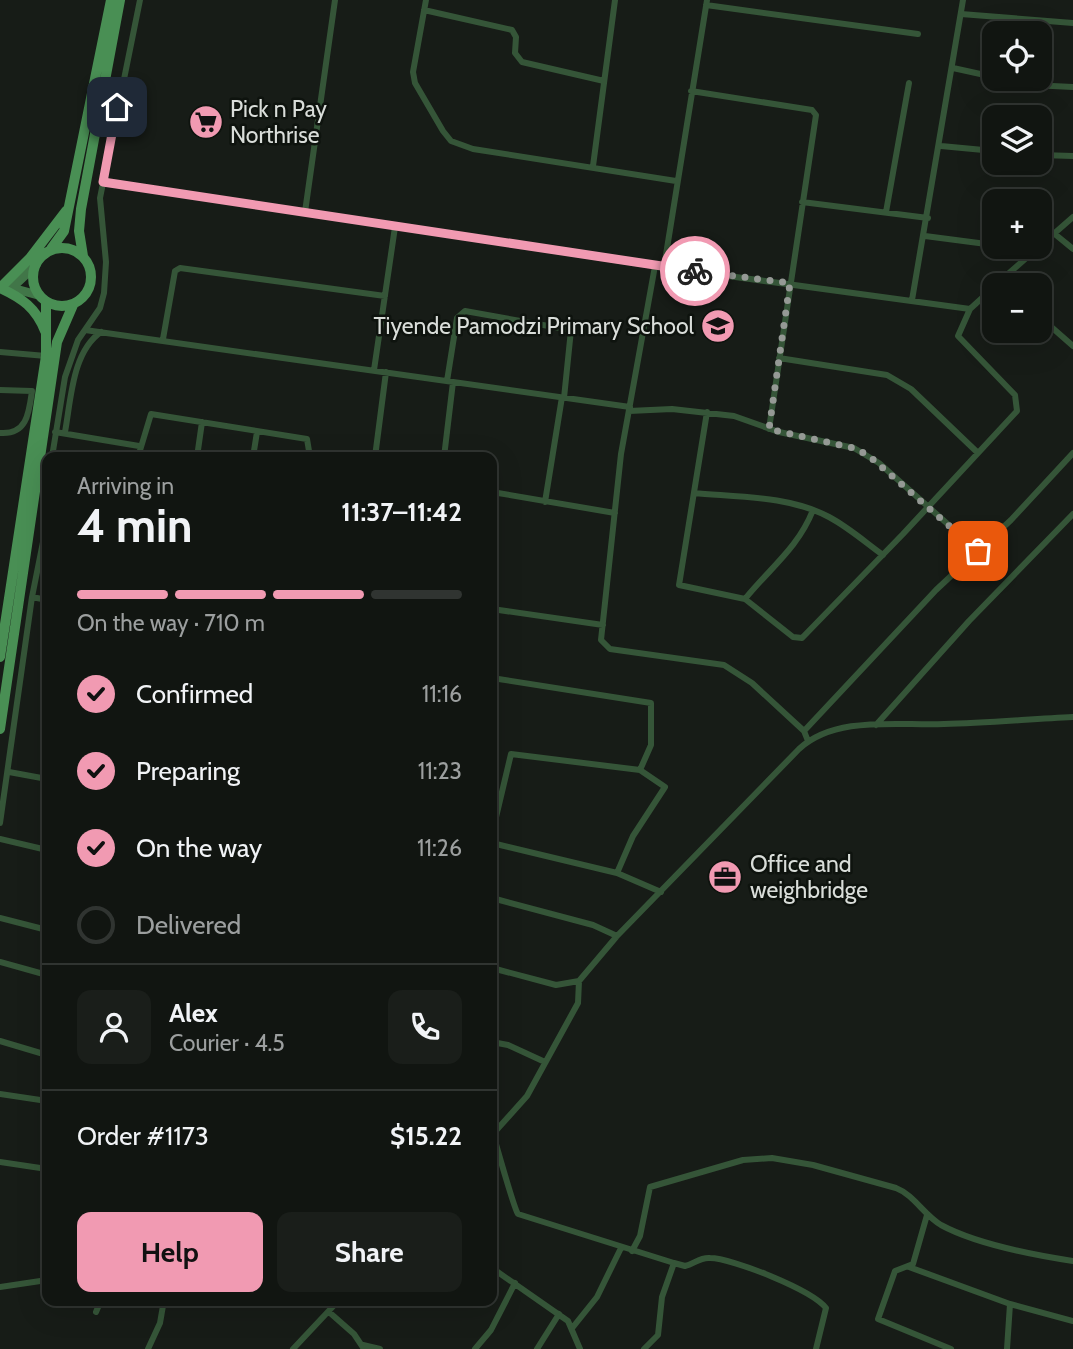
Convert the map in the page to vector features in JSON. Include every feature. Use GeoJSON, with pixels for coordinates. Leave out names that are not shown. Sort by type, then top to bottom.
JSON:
{"type":"FeatureCollection","features":[{"type":"Feature","properties":{"kind":"main road"},"geometry":{"type":"LineString","coordinates":[[0,657],[3,609],[48,340],[42,298],[34,280],[36,265],[64,231],[111,0]]}},
{"type":"Feature","properties":{"kind":"main road"},"geometry":{"type":"LineString","coordinates":[[0,729],[57,342],[73,305],[83,297],[91,281],[79,231],[81,209],[120,0]]}},
{"type":"Feature","properties":{"kind":"main road"},"geometry":{"type":"LineString","coordinates":[[48,340],[39,317],[22,298],[3,287],[30,258],[69,208]]}},
{"type":"Feature","properties":{"kind":"main road"},"geometry":{"type":"LineString","coordinates":[[51,249],[66,247],[83,256]]}},
{"type":"Feature","properties":{"kind":"main road"},"geometry":{"type":"LineString","coordinates":[[42,298],[61,307],[73,305]]}},
{"type":"Feature","properties":{"kind":"street"},"geometry":{"type":"LineString","coordinates":[[53,452],[65,377],[78,340],[100,308],[104,293],[106,262],[100,216],[103,182],[140,0]]}},
{"type":"Feature","properties":{"kind":"street"},"geometry":{"type":"LineString","coordinates":[[304,212],[335,0]]}},
{"type":"Feature","properties":{"kind":"street"},"geometry":{"type":"LineString","coordinates":[[426,0],[414,78],[452,141],[473,149],[676,181]]}},
{"type":"Feature","properties":{"kind":"street"},"geometry":{"type":"LineString","coordinates":[[593,166],[615,0]]}},
{"type":"Feature","properties":{"kind":"street"},"geometry":{"type":"LineString","coordinates":[[912,300],[964,0]]}},
{"type":"Feature","properties":{"kind":"street"},"geometry":{"type":"LineString","coordinates":[[664,267],[707,3],[918,34]]}},
{"type":"Feature","properties":{"kind":"street"},"geometry":{"type":"LineString","coordinates":[[424,10],[510,29],[515,32],[515,54],[522,62],[604,80]]}},
{"type":"Feature","properties":{"kind":"street"},"geometry":{"type":"LineString","coordinates":[[961,14],[1073,23]]}},
{"type":"Feature","properties":{"kind":"street"},"geometry":{"type":"LineString","coordinates":[[953,68],[982,74]]}},
{"type":"Feature","properties":{"kind":"street"},"geometry":{"type":"LineString","coordinates":[[886,212],[909,83]]}},
{"type":"Feature","properties":{"kind":"street"},"geometry":{"type":"LineString","coordinates":[[1052,86],[1073,87]]}},
{"type":"Feature","properties":{"kind":"street"},"geometry":{"type":"LineString","coordinates":[[691,91],[815,112],[817,119],[802,202],[769,429]]}},
{"type":"Feature","properties":{"kind":"street"},"geometry":{"type":"LineString","coordinates":[[940,146],[982,150]]}},
{"type":"Feature","properties":{"kind":"street"},"geometry":{"type":"LineString","coordinates":[[1052,155],[1073,156]]}},
{"type":"Feature","properties":{"kind":"street"},"geometry":{"type":"LineString","coordinates":[[103,182],[655,266],[970,309]]}},
{"type":"Feature","properties":{"kind":"street"},"geometry":{"type":"LineString","coordinates":[[802,202],[928,218]]}},
{"type":"Feature","properties":{"kind":"street"},"geometry":{"type":"LineString","coordinates":[[1052,238],[1073,217]]}},
{"type":"Feature","properties":{"kind":"street"},"geometry":{"type":"LineString","coordinates":[[374,370],[395,227]]}},
{"type":"Feature","properties":{"kind":"street"},"geometry":{"type":"LineString","coordinates":[[1056,235],[1073,249]]}},
{"type":"Feature","properties":{"kind":"street"},"geometry":{"type":"LineString","coordinates":[[925,236],[982,243]]}},
{"type":"Feature","properties":{"kind":"street"},"geometry":{"type":"LineString","coordinates":[[1011,273],[1026,259]]}},
{"type":"Feature","properties":{"kind":"street"},"geometry":{"type":"LineString","coordinates":[[3,287],[18,282],[36,265]]}},
{"type":"Feature","properties":{"kind":"street"},"geometry":{"type":"LineString","coordinates":[[655,266],[629,409],[601,640],[610,649],[724,665],[752,683],[804,731],[808,741]]}},
{"type":"Feature","properties":{"kind":"street"},"geometry":{"type":"LineString","coordinates":[[163,339],[175,271],[180,268],[385,296]]}},
{"type":"Feature","properties":{"kind":"street"},"geometry":{"type":"LineString","coordinates":[[3,287],[42,298]]}},
{"type":"Feature","properties":{"kind":"street"},"geometry":{"type":"LineString","coordinates":[[708,412],[679,585],[744,599],[793,637],[802,638],[929,507],[1017,411],[1016,395],[960,339],[958,333],[970,309],[982,299]]}},
{"type":"Feature","properties":{"kind":"street"},"geometry":{"type":"LineString","coordinates":[[444,452],[457,318],[460,312],[571,330],[563,397],[545,502]]}},
{"type":"Feature","properties":{"kind":"street"},"geometry":{"type":"LineString","coordinates":[[1052,328],[1073,346]]}},
{"type":"Feature","properties":{"kind":"street"},"geometry":{"type":"LineString","coordinates":[[85,330],[563,397],[629,409],[672,409],[734,416],[769,429],[862,451],[978,551]]}},
{"type":"Feature","properties":{"kind":"street"},"geometry":{"type":"LineString","coordinates":[[65,432],[78,366],[88,346],[101,332]]}},
{"type":"Feature","properties":{"kind":"street"},"geometry":{"type":"LineString","coordinates":[[0,352],[46,356]]}},
{"type":"Feature","properties":{"kind":"street"},"geometry":{"type":"LineString","coordinates":[[779,358],[887,375],[911,389],[978,453]]}},
{"type":"Feature","properties":{"kind":"street"},"geometry":{"type":"LineString","coordinates":[[376,452],[386,372]]}},
{"type":"Feature","properties":{"kind":"street"},"geometry":{"type":"LineString","coordinates":[[0,390],[32,391],[24,425],[19,430],[0,433]]}},
{"type":"Feature","properties":{"kind":"street"},"geometry":{"type":"LineString","coordinates":[[138,452],[151,414],[307,439],[309,452]]}},
{"type":"Feature","properties":{"kind":"street"},"geometry":{"type":"LineString","coordinates":[[198,452],[202,422]]}},
{"type":"Feature","properties":{"kind":"street"},"geometry":{"type":"LineString","coordinates":[[55,432],[139,446]]}},
{"type":"Feature","properties":{"kind":"street"},"geometry":{"type":"LineString","coordinates":[[254,452],[257,432]]}},
{"type":"Feature","properties":{"kind":"street"},"geometry":{"type":"LineString","coordinates":[[804,731],[936,590],[978,551],[1073,453]]}},
{"type":"Feature","properties":{"kind":"street"},"geometry":{"type":"LineString","coordinates":[[497,493],[615,513]]}},
{"type":"Feature","properties":{"kind":"street"},"geometry":{"type":"LineString","coordinates":[[694,493],[729,495],[813,510],[843,525],[883,555]]}},
{"type":"Feature","properties":{"kind":"street"},"geometry":{"type":"LineString","coordinates":[[744,599],[765,574],[789,554],[803,535],[813,510]]}},
{"type":"Feature","properties":{"kind":"street"},"geometry":{"type":"LineString","coordinates":[[876,725],[969,621],[1073,514]]}},
{"type":"Feature","properties":{"kind":"street"},"geometry":{"type":"LineString","coordinates":[[0,823],[32,597],[42,547]]}},
{"type":"Feature","properties":{"kind":"street"},"geometry":{"type":"LineString","coordinates":[[32,597],[42,599]]}},
{"type":"Feature","properties":{"kind":"street"},"geometry":{"type":"LineString","coordinates":[[497,610],[603,625]]}},
{"type":"Feature","properties":{"kind":"street"},"geometry":{"type":"LineString","coordinates":[[497,679],[651,703],[651,745],[640,769]]}},
{"type":"Feature","properties":{"kind":"street"},"geometry":{"type":"LineString","coordinates":[[497,1130],[522,1105],[578,1003],[579,981],[617,936],[808,741],[842,729],[876,725],[1073,717]]}},
{"type":"Feature","properties":{"kind":"street"},"geometry":{"type":"LineString","coordinates":[[497,813],[511,754],[640,769],[662,784],[664,790],[633,836],[617,873]]}},
{"type":"Feature","properties":{"kind":"street"},"geometry":{"type":"LineString","coordinates":[[9,772],[42,778]]}},
{"type":"Feature","properties":{"kind":"street"},"geometry":{"type":"LineString","coordinates":[[0,839],[42,849]]}},
{"type":"Feature","properties":{"kind":"street"},"geometry":{"type":"LineString","coordinates":[[497,844],[617,873],[661,892]]}},
{"type":"Feature","properties":{"kind":"street"},"geometry":{"type":"LineString","coordinates":[[497,899],[593,925],[617,936]]}},
{"type":"Feature","properties":{"kind":"street"},"geometry":{"type":"LineString","coordinates":[[0,918],[42,929]]}},
{"type":"Feature","properties":{"kind":"street"},"geometry":{"type":"LineString","coordinates":[[0,962],[42,974]]}},
{"type":"Feature","properties":{"kind":"street"},"geometry":{"type":"LineString","coordinates":[[497,969],[556,985],[579,981]]}},
{"type":"Feature","properties":{"kind":"street"},"geometry":{"type":"LineString","coordinates":[[0,1041],[42,1054]]}},
{"type":"Feature","properties":{"kind":"street"},"geometry":{"type":"LineString","coordinates":[[497,1043],[508,1045],[545,1062]]}},
{"type":"Feature","properties":{"kind":"street"},"geometry":{"type":"LineString","coordinates":[[0,1094],[42,1100]]}},
{"type":"Feature","properties":{"kind":"street"},"geometry":{"type":"LineString","coordinates":[[497,1149],[510,1184],[513,1204],[519,1214],[685,1266],[700,1258],[720,1258],[787,1282],[826,1308],[816,1349]]}},
{"type":"Feature","properties":{"kind":"street"},"geometry":{"type":"LineString","coordinates":[[632,1251],[640,1236],[650,1187],[743,1160],[772,1158],[795,1161],[895,1188],[909,1195],[926,1215],[957,1232],[1073,1261]]}},
{"type":"Feature","properties":{"kind":"street"},"geometry":{"type":"LineString","coordinates":[[0,1162],[42,1168]]}},
{"type":"Feature","properties":{"kind":"street"},"geometry":{"type":"LineString","coordinates":[[909,1267],[923,1234],[926,1215]]}},
{"type":"Feature","properties":{"kind":"street"},"geometry":{"type":"LineString","coordinates":[[573,1327],[597,1297],[621,1248]]}},
{"type":"Feature","properties":{"kind":"street"},"geometry":{"type":"LineString","coordinates":[[644,1349],[658,1335],[662,1297],[674,1263]]}},
{"type":"Feature","properties":{"kind":"street"},"geometry":{"type":"LineString","coordinates":[[951,1349],[878,1319],[895,1271],[909,1267],[1010,1304],[1073,1321]]}},
{"type":"Feature","properties":{"kind":"street"},"geometry":{"type":"LineString","coordinates":[[497,1271],[559,1314],[573,1327],[580,1349]]}},
{"type":"Feature","properties":{"kind":"street"},"geometry":{"type":"LineString","coordinates":[[0,1287],[42,1281]]}},
{"type":"Feature","properties":{"kind":"street"},"geometry":{"type":"LineString","coordinates":[[475,1349],[491,1330],[516,1283]]}},
{"type":"Feature","properties":{"kind":"street"},"geometry":{"type":"LineString","coordinates":[[1007,1349],[1010,1304]]}},
{"type":"Feature","properties":{"kind":"street"},"geometry":{"type":"LineString","coordinates":[[96,1312],[98,1306]]}},
{"type":"Feature","properties":{"kind":"street"},"geometry":{"type":"LineString","coordinates":[[148,1349],[160,1323],[163,1306]]}},
{"type":"Feature","properties":{"kind":"street"},"geometry":{"type":"LineString","coordinates":[[293,1349],[334,1306]]}},
{"type":"Feature","properties":{"kind":"street"},"geometry":{"type":"LineString","coordinates":[[329,1312],[364,1347],[380,1349]]}},
{"type":"Feature","properties":{"kind":"street"},"geometry":{"type":"LineString","coordinates":[[537,1349],[559,1314]]}},
{"type":"Feature","properties":{"kind":"way so far"},"geometry":{"type":"LineString","coordinates":[[695,271],[790,283],[769,429],[862,451],[978,551]]}},
{"type":"Feature","properties":{"kind":"place","name":"Pick n Pay Northrise"},"geometry":{"type":"Point","coordinates":[206,122]}},
{"type":"Feature","properties":{"kind":"place","name":"Tiyende Pamodzi Primary School"},"geometry":{"type":"Point","coordinates":[718,326]}},
{"type":"Feature","properties":{"kind":"place","name":"Office and weighbridge"},"geometry":{"type":"Point","coordinates":[725,877]}},
{"type":"Feature","properties":{"kind":"route"},"geometry":{"type":"LineString","coordinates":[[117,107],[103,182],[695,271]]}}]}
